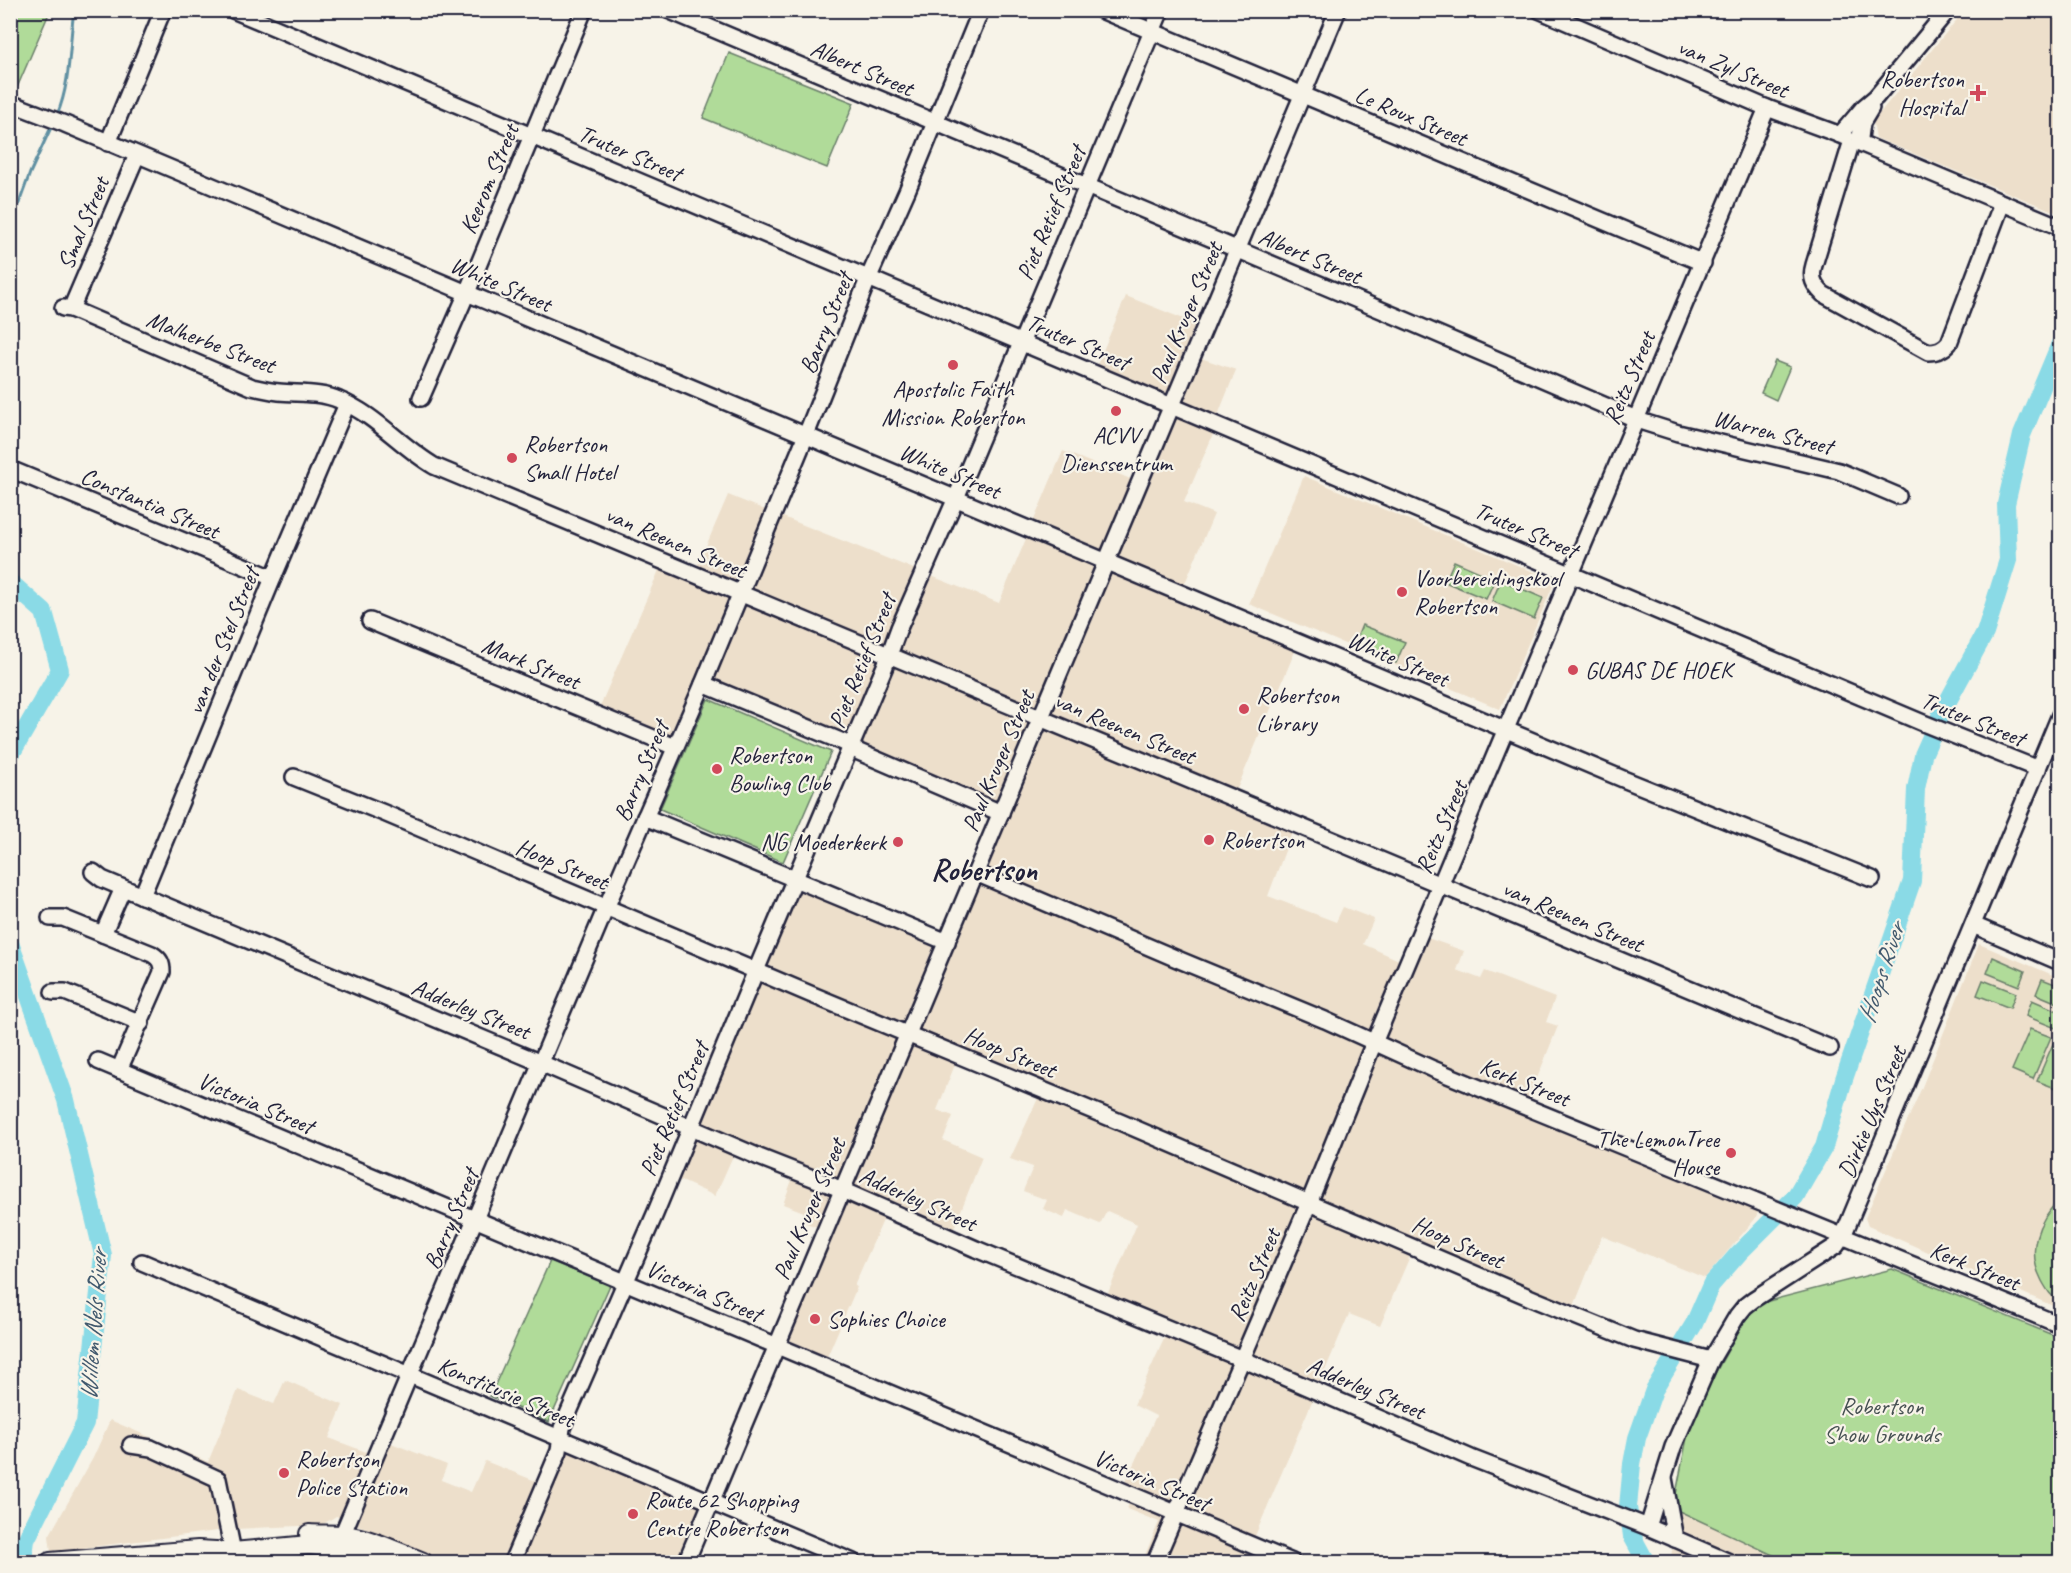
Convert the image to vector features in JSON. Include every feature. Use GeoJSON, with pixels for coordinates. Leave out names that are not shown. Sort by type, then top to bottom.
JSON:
{"type":"FeatureCollection","features":[{"type":"Feature","properties":{"kind":"main road"},"geometry":{"type":"LineString","coordinates":[[340,1541],[383,1563]]}},
{"type":"Feature","properties":{"kind":"main road"},"geometry":{"type":"LineString","coordinates":[[51,1562],[232,1547],[324,1546],[340,1541],[380,1544],[423,1563]]}},
{"type":"Feature","properties":{"kind":"street"},"geometry":{"type":"LineString","coordinates":[[108,143],[163,10]]}},
{"type":"Feature","properties":{"kind":"street","name":"Truter Street"},"geometry":{"type":"LineString","coordinates":[[233,10],[1942,731],[2038,768]]}},
{"type":"Feature","properties":{"kind":"street","name":"Keerom Street"},"geometry":{"type":"LineString","coordinates":[[421,398],[584,10]]}},
{"type":"Feature","properties":{"kind":"street","name":"Albert Street"},"geometry":{"type":"LineString","coordinates":[[668,10],[1636,419]]}},
{"type":"Feature","properties":{"kind":"street","name":"Barry Street"},"geometry":{"type":"LineString","coordinates":[[340,1541],[606,907],[703,684],[868,279],[981,10]]}},
{"type":"Feature","properties":{"kind":"street","name":"Le Roux Street"},"geometry":{"type":"LineString","coordinates":[[1101,10],[1703,263]]}},
{"type":"Feature","properties":{"kind":"street","name":"Piet Retief Street"},"geometry":{"type":"LineString","coordinates":[[512,1563],[559,1451],[562,1428],[626,1282],[1161,10]]}},
{"type":"Feature","properties":{"kind":"street","name":"Paul Kruger Street"},"geometry":{"type":"LineString","coordinates":[[686,1563],[1338,10]]}},
{"type":"Feature","properties":{"kind":"street","name":"van Zyl Street"},"geometry":{"type":"LineString","coordinates":[[1539,10],[1767,108],[1851,140],[2061,227]]}},
{"type":"Feature","properties":{"kind":"street"},"geometry":{"type":"LineString","coordinates":[[1948,10],[1876,97],[1851,140],[1814,265],[1813,281],[1823,294],[1928,352],[1944,349],[1949,343],[2002,203]]}},
{"type":"Feature","properties":{"kind":"street","name":"White Street"},"geometry":{"type":"LineString","coordinates":[[10,103],[37,112],[1623,779],[1872,879]]}},
{"type":"Feature","properties":{"kind":"street","name":"Reitz Street"},"geometry":{"type":"LineString","coordinates":[[1155,1563],[1309,1203],[1767,108]]}},
{"type":"Feature","properties":{"kind":"street","name":"Smal Street"},"geometry":{"type":"LineString","coordinates":[[67,309],[137,155]]}},
{"type":"Feature","properties":{"kind":"street","name":"Malherbe Street"},"geometry":{"type":"LineString","coordinates":[[67,309],[252,387],[275,392],[326,396],[347,404]]}},
{"type":"Feature","properties":{"kind":"street","name":"van der Stel Street"},"geometry":{"type":"LineString","coordinates":[[142,896],[347,404]]}},
{"type":"Feature","properties":{"kind":"street","name":"van Reenen Street"},"geometry":{"type":"LineString","coordinates":[[347,404],[378,422],[417,456],[434,466],[890,654],[1830,1048]]}},
{"type":"Feature","properties":{"kind":"street","name":"Warren Street"},"geometry":{"type":"LineString","coordinates":[[1636,419],[1678,433],[1839,471],[1898,496]]}},
{"type":"Feature","properties":{"kind":"street","name":"Constantia Street"},"geometry":{"type":"LineString","coordinates":[[10,469],[273,578]]}},
{"type":"Feature","properties":{"kind":"street","name":"Mark Street"},"geometry":{"type":"LineString","coordinates":[[370,621],[675,747]]}},
{"type":"Feature","properties":{"kind":"street"},"geometry":{"type":"LineString","coordinates":[[703,684],[843,742],[1001,813]]}},
{"type":"Feature","properties":{"kind":"street","name":"Dirkie Uys Street"},"geometry":{"type":"LineString","coordinates":[[1648,1527],[1652,1508],[1677,1438],[1712,1360],[1745,1306],[1836,1246],[1843,1236],[2061,715]]}},
{"type":"Feature","properties":{"kind":"street","name":"Hoop Street"},"geometry":{"type":"LineString","coordinates":[[294,777],[1538,1301],[1634,1340],[1712,1360]]}},
{"type":"Feature","properties":{"kind":"street"},"geometry":{"type":"LineString","coordinates":[[645,817],[947,942]]}},
{"type":"Feature","properties":{"kind":"street","name":"Adderley Street"},"geometry":{"type":"LineString","coordinates":[[93,872],[102,879],[123,888],[976,1249],[1242,1359],[1471,1458],[1648,1527],[1729,1563]]}},
{"type":"Feature","properties":{"kind":"street","name":"Kerk Street"},"geometry":{"type":"LineString","coordinates":[[976,873],[1795,1218],[2061,1325]]}},
{"type":"Feature","properties":{"kind":"street"},"geometry":{"type":"LineString","coordinates":[[103,934],[123,888]]}},
{"type":"Feature","properties":{"kind":"street"},"geometry":{"type":"LineString","coordinates":[[50,918],[63,918],[152,954],[160,961],[162,972],[119,1070]]}},
{"type":"Feature","properties":{"kind":"street"},"geometry":{"type":"LineString","coordinates":[[1973,926],[2061,962]]}},
{"type":"Feature","properties":{"kind":"street"},"geometry":{"type":"LineString","coordinates":[[53,992],[65,992],[141,1023]]}},
{"type":"Feature","properties":{"kind":"street","name":"Victoria Street"},"geometry":{"type":"LineString","coordinates":[[98,1061],[1292,1563]]}},
{"type":"Feature","properties":{"kind":"street","name":"Konstitusie Street"},"geometry":{"type":"LineString","coordinates":[[142,1262],[853,1563]]}},
{"type":"Feature","properties":{"kind":"street"},"geometry":{"type":"LineString","coordinates":[[130,1445],[151,1448],[218,1479],[232,1547]]}},
{"type":"Feature","properties":{"kind":"street","name":"Dirkie Uys Street"},"geometry":{"type":"LineString","coordinates":[[1664,1478],[1675,1539]]}},
{"type":"Feature","properties":{"kind":"shaded area","name":"Robertson Hospital"},"geometry":{"type":"Polygon","coordinates":[[[1964,11],[2060,11],[2060,214],[1876,138],[1873,121],[1964,11]]]}},
{"type":"Feature","properties":{"kind":"shaded area"},"geometry":{"type":"Polygon","coordinates":[[[1126,296],[1209,329],[1198,357],[1236,370],[1212,437],[1184,502],[1214,514],[1180,595],[1298,644],[1234,796],[1294,827],[1268,896],[1336,922],[1343,907],[1374,919],[1363,944],[1410,965],[1422,936],[1464,951],[1457,970],[1481,979],[1485,971],[1555,998],[1546,1022],[1558,1026],[1526,1106],[1763,1201],[1755,1219],[1705,1278],[1602,1236],[1570,1316],[1413,1249],[1380,1326],[1349,1314],[1244,1562],[1142,1562],[1159,1522],[1127,1509],[1132,1496],[1121,1491],[1156,1416],[1134,1405],[1169,1328],[1105,1300],[1137,1224],[1107,1211],[1100,1224],[1067,1210],[1064,1218],[1043,1209],[1047,1200],[1023,1191],[1033,1167],[1010,1159],[1041,1092],[958,1057],[937,1110],[953,1116],[943,1140],[982,1157],[951,1236],[888,1209],[854,1286],[857,1287],[824,1364],[779,1346],[827,1231],[801,1221],[804,1212],[783,1204],[795,1172],[737,1147],[715,1196],[673,1177],[801,879],[945,940],[1002,807],[705,682],[676,747],[597,713],[663,561],[694,574],[728,495],[999,603],[1063,451],[1140,483],[1172,406],[1094,372],[1126,296]]]}},
{"type":"Feature","properties":{"kind":"shaded area","name":"Voorbereidingskool Robertson"},"geometry":{"type":"Polygon","coordinates":[[[1304,476],[1555,581],[1500,709],[1249,604],[1304,476]]]}},
{"type":"Feature","properties":{"kind":"shaded area"},"geometry":{"type":"Polygon","coordinates":[[[1979,944],[2060,978],[2060,1309],[1868,1226],[1865,1218],[1922,1087],[1979,944]]]}},
{"type":"Feature","properties":{"kind":"shaded area"},"geometry":{"type":"Polygon","coordinates":[[[285,1380],[343,1405],[329,1438],[374,1455],[381,1439],[447,1465],[441,1480],[471,1492],[485,1461],[543,1484],[560,1443],[710,1505],[686,1562],[449,1562],[336,1516],[322,1525],[233,1529],[51,1552],[49,1536],[93,1458],[110,1420],[208,1462],[238,1390],[274,1404],[285,1380]]]}},
{"type":"Feature","properties":{"kind":"shaded area"},"geometry":{"type":"Polygon","coordinates":[[[1679,1511],[1788,1562],[1670,1562],[1679,1511]]]}},
{"type":"Feature","properties":{"kind":"green space"},"geometry":{"type":"Polygon","coordinates":[[[11,11],[50,11],[13,97],[18,122],[11,141],[11,11]]]}},
{"type":"Feature","properties":{"kind":"green space"},"geometry":{"type":"Polygon","coordinates":[[[729,53],[854,103],[827,168],[703,118],[729,53]]]}},
{"type":"Feature","properties":{"kind":"green space"},"geometry":{"type":"Polygon","coordinates":[[[1775,361],[1790,367],[1776,400],[1761,393],[1775,361]]]}},
{"type":"Feature","properties":{"kind":"green space"},"geometry":{"type":"Polygon","coordinates":[[[1454,561],[1495,579],[1486,599],[1445,582],[1454,561]]]}},
{"type":"Feature","properties":{"kind":"green space"},"geometry":{"type":"Polygon","coordinates":[[[1501,580],[1543,598],[1534,619],[1492,601],[1501,580]]]}},
{"type":"Feature","properties":{"kind":"green space"},"geometry":{"type":"Polygon","coordinates":[[[1362,625],[1405,642],[1396,663],[1354,645],[1362,625]]]}},
{"type":"Feature","properties":{"kind":"green space"},"geometry":{"type":"Polygon","coordinates":[[[708,699],[831,752],[783,862],[660,809],[708,699]]]}},
{"type":"Feature","properties":{"kind":"green space"},"geometry":{"type":"Polygon","coordinates":[[[1993,957],[2025,971],[2019,986],[1987,973],[1993,957]]]}},
{"type":"Feature","properties":{"kind":"green space"},"geometry":{"type":"Polygon","coordinates":[[[2042,979],[2060,986],[2060,1004],[2036,994],[2042,979]]]}},
{"type":"Feature","properties":{"kind":"green space"},"geometry":{"type":"Polygon","coordinates":[[[1983,980],[2016,993],[2010,1008],[1977,995],[1983,980]]]}},
{"type":"Feature","properties":{"kind":"green space"},"geometry":{"type":"Polygon","coordinates":[[[2032,1000],[2060,1012],[2058,1029],[2026,1016],[2032,1000]]]}},
{"type":"Feature","properties":{"kind":"green space"},"geometry":{"type":"Polygon","coordinates":[[[2030,1029],[2051,1037],[2033,1079],[2012,1070],[2030,1029]]]}},
{"type":"Feature","properties":{"kind":"green space"},"geometry":{"type":"Polygon","coordinates":[[[2055,1039],[2060,1042],[2058,1089],[2037,1081],[2055,1039]]]}},
{"type":"Feature","properties":{"kind":"green space"},"geometry":{"type":"Polygon","coordinates":[[[2060,1199],[2060,1302],[2052,1296],[2042,1281],[2037,1270],[2035,1248],[2036,1237],[2045,1217],[2060,1199]]]}},
{"type":"Feature","properties":{"kind":"green space"},"geometry":{"type":"Polygon","coordinates":[[[550,1261],[610,1285],[549,1422],[490,1396],[550,1261]]]}},
{"type":"Feature","properties":{"kind":"green space","name":"Robertson Show Grounds"},"geometry":{"type":"Polygon","coordinates":[[[1892,1269],[2060,1338],[2060,1562],[1788,1562],[1679,1511],[1676,1494],[1691,1417],[1753,1305],[1892,1269]]]}},
{"type":"Feature","properties":{"kind":"waterway"},"geometry":{"type":"LineString","coordinates":[[57,115],[65,90],[74,10]]}},
{"type":"Feature","properties":{"kind":"waterway"},"geometry":{"type":"LineString","coordinates":[[10,228],[30,173],[53,123]]}},
{"type":"Feature","properties":{"kind":"waterway","name":"Hoops River"},"geometry":{"type":"LineString","coordinates":[[1646,1562],[1632,1536],[1628,1507],[1637,1438],[1654,1390],[1694,1324],[1711,1285],[1739,1253],[1795,1197],[1824,1147],[1844,1079],[1912,881],[1916,789],[1923,755],[1943,710],[1985,633],[2008,560],[2006,504],[2022,435],[2060,344]]}},
{"type":"Feature","properties":{"kind":"waterway","name":"Willem Nels River"},"geometry":{"type":"LineString","coordinates":[[10,582],[44,612],[60,670],[10,756]]}},
{"type":"Feature","properties":{"kind":"waterway","name":"Willem Nels River"},"geometry":{"type":"LineString","coordinates":[[10,943],[66,1100],[103,1255],[85,1423],[26,1540],[23,1562]]}},
{"type":"Feature","properties":{"kind":"place","name":"Robertson Hospital"},"geometry":{"type":"Point","coordinates":[1978,93]}},
{"type":"Feature","properties":{"kind":"place","name":"Apostolic Faith Mission Roberton"},"geometry":{"type":"Point","coordinates":[953,365]}},
{"type":"Feature","properties":{"kind":"place","name":"ACVV Dienssentrum"},"geometry":{"type":"Point","coordinates":[1116,411]}},
{"type":"Feature","properties":{"kind":"place","name":"Robertson Small Hotel"},"geometry":{"type":"Point","coordinates":[512,458]}},
{"type":"Feature","properties":{"kind":"place","name":"Voorbereidingskool Robertson"},"geometry":{"type":"Point","coordinates":[1402,592]}},
{"type":"Feature","properties":{"kind":"place","name":"GUBAS DE HOEK"},"geometry":{"type":"Point","coordinates":[1573,670]}},
{"type":"Feature","properties":{"kind":"place","name":"Robertson Library"},"geometry":{"type":"Point","coordinates":[1244,709]}},
{"type":"Feature","properties":{"kind":"place","name":"Robertson Bowling Club"},"geometry":{"type":"Point","coordinates":[717,769]}},
{"type":"Feature","properties":{"kind":"place","name":"Robertson"},"geometry":{"type":"Point","coordinates":[1209,840]}},
{"type":"Feature","properties":{"kind":"place","name":"NG Moederkerk"},"geometry":{"type":"Point","coordinates":[898,842]}},
{"type":"Feature","properties":{"kind":"place","name":"The LemonTree House"},"geometry":{"type":"Point","coordinates":[1731,1153]}},
{"type":"Feature","properties":{"kind":"place","name":"Sophies Choice"},"geometry":{"type":"Point","coordinates":[815,1319]}},
{"type":"Feature","properties":{"kind":"place","name":"Robertson Police Station"},"geometry":{"type":"Point","coordinates":[284,1473]}},
{"type":"Feature","properties":{"kind":"place","name":"Route 62 Shopping Centre Robertson"},"geometry":{"type":"Point","coordinates":[633,1514]}},
{"type":"Feature","properties":{"kind":"district","name":"Robertson"},"geometry":{"type":"Point","coordinates":[984,870]}}]}
